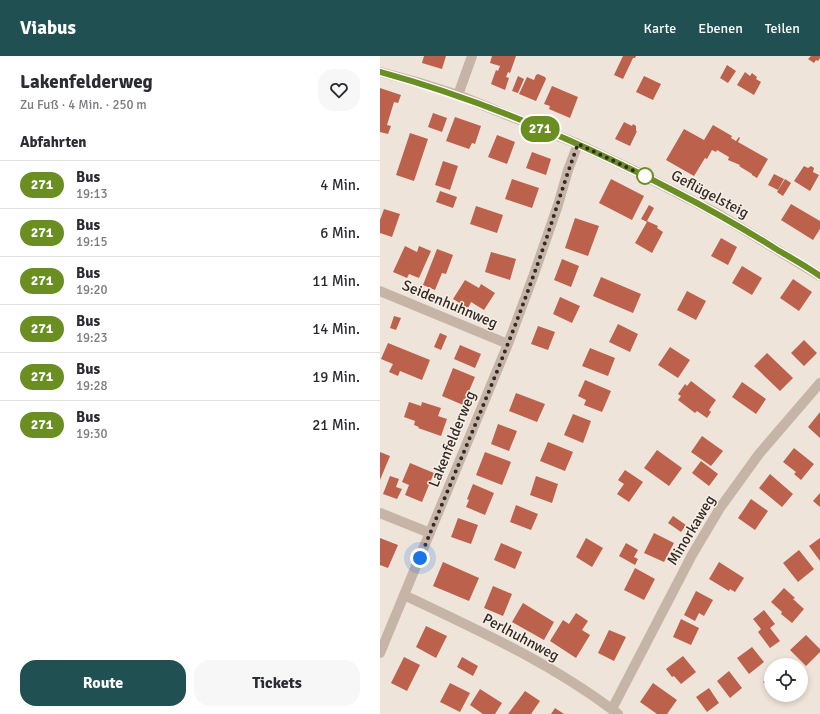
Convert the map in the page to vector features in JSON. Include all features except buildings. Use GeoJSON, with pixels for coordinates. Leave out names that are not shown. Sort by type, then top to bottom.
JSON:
{"type":"FeatureCollection","features":[{"type":"Feature","properties":{"kind":"street"},"geometry":{"type":"LineString","coordinates":[[458,95],[472,56]]}},
{"type":"Feature","properties":{"kind":"street","name":"Geflügelsteig"},"geometry":{"type":"LineString","coordinates":[[380,72],[458,95],[578,144],[633,170],[720,215],[820,276]]}},
{"type":"Feature","properties":{"kind":"street","name":"Lakenfelderweg"},"geometry":{"type":"LineString","coordinates":[[380,653],[508,344],[534,274],[578,144]]}},
{"type":"Feature","properties":{"kind":"street","name":"Seidenhuhnweg"},"geometry":{"type":"LineString","coordinates":[[380,291],[508,344]]}},
{"type":"Feature","properties":{"kind":"street","name":"Minorkaweg"},"geometry":{"type":"LineString","coordinates":[[615,712],[692,554],[720,508],[759,454],[820,383]]}},
{"type":"Feature","properties":{"kind":"street"},"geometry":{"type":"LineString","coordinates":[[380,513],[430,533]]}},
{"type":"Feature","properties":{"kind":"street","name":"Perlhuhnweg"},"geometry":{"type":"LineString","coordinates":[[404,595],[496,639],[533,659],[565,678],[615,712]]}},
{"type":"Feature","properties":{"kind":"bus line","name":"271"},"geometry":{"type":"LineString","coordinates":[[380,72],[458,95],[578,144],[633,170],[720,215],[820,276]]}},
{"type":"Feature","properties":{"kind":"route"},"geometry":{"type":"LineString","coordinates":[[420,558],[508,344],[534,274],[578,144],[645,176]]}}]}
